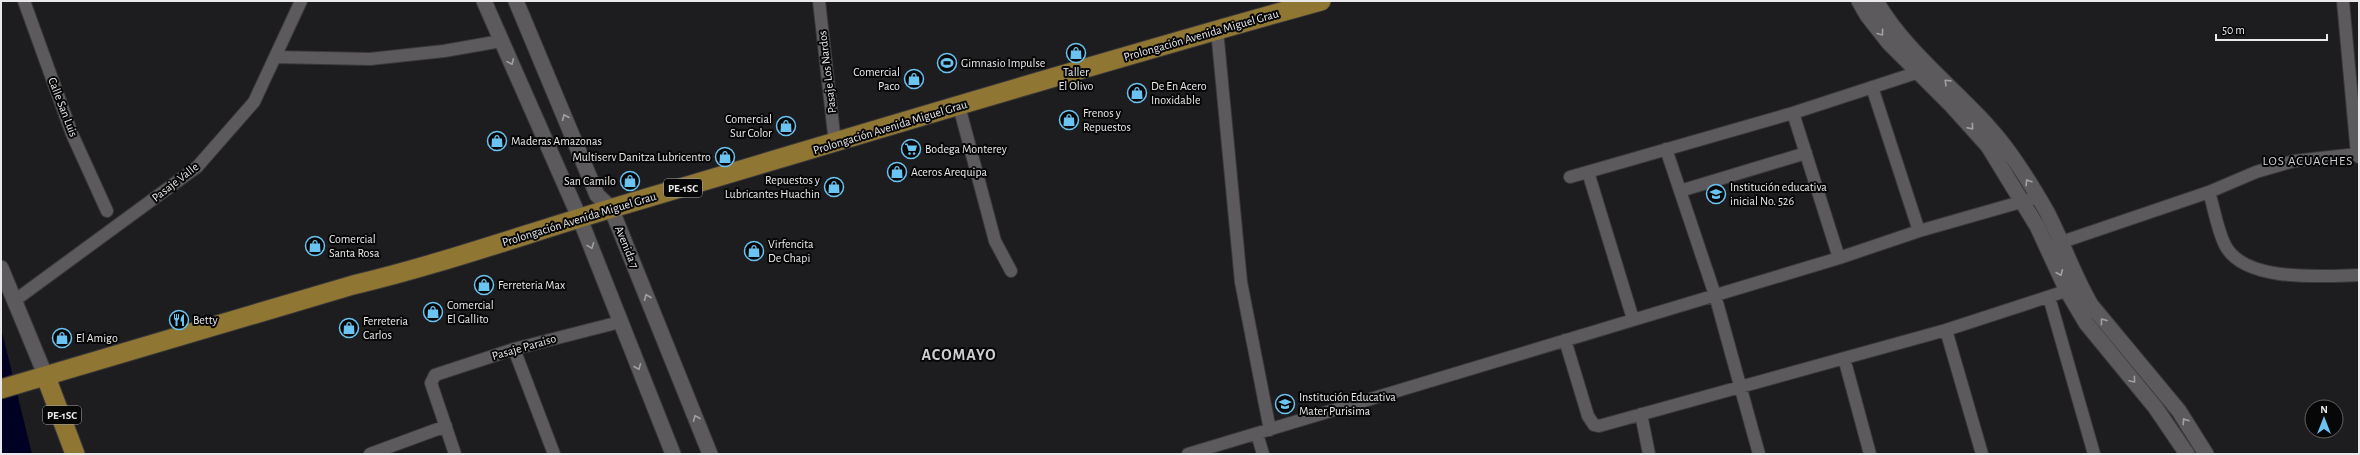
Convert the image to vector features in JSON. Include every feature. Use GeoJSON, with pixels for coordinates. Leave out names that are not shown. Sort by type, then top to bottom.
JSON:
{"type":"FeatureCollection","features":[{"type":"Feature","properties":{"kind":"main road","name":"Prolongación Avenida Miguel Grau"},"geometry":{"type":"LineString","coordinates":[[1,389],[1217,30],[1321,1]]}},
{"type":"Feature","properties":{"kind":"main road","name":"PE-1SC"},"geometry":{"type":"LineString","coordinates":[[46,376],[75,454]]}},
{"type":"Feature","properties":{"kind":"street","name":"Calle San Luis"},"geometry":{"type":"LineString","coordinates":[[24,1],[72,134],[107,211]]}},
{"type":"Feature","properties":{"kind":"street","name":"Pasaje Valle"},"geometry":{"type":"LineString","coordinates":[[14,301],[197,167],[254,102],[301,1]]}},
{"type":"Feature","properties":{"kind":"street"},"geometry":{"type":"LineString","coordinates":[[484,1],[580,219],[673,454]]}},
{"type":"Feature","properties":{"kind":"street","name":"Avenida 7"},"geometry":{"type":"LineString","coordinates":[[516,1],[597,195],[612,208],[710,454]]}},
{"type":"Feature","properties":{"kind":"street","name":"Pasaje Los Nardos"},"geometry":{"type":"LineString","coordinates":[[819,1],[835,143]]}},
{"type":"Feature","properties":{"kind":"street"},"geometry":{"type":"LineString","coordinates":[[1859,1],[1867,15],[1889,43],[1926,69],[1969,104],[2007,148],[2038,197],[2055,245],[2086,323],[2155,407],[2187,454]]}},
{"type":"Feature","properties":{"kind":"street"},"geometry":{"type":"LineString","coordinates":[[1876,1],[1914,50],[1926,69],[1988,146],[2022,204],[2055,245]]}},
{"type":"Feature","properties":{"kind":"street"},"geometry":{"type":"LineString","coordinates":[[2055,245],[2210,192],[2256,172],[2294,161],[2358,155],[2343,1]]}},
{"type":"Feature","properties":{"kind":"street"},"geometry":{"type":"LineString","coordinates":[[1217,30],[1241,282],[1270,430]]}},
{"type":"Feature","properties":{"kind":"street"},"geometry":{"type":"LineString","coordinates":[[275,57],[370,59],[444,51],[502,41]]}},
{"type":"Feature","properties":{"kind":"street"},"geometry":{"type":"LineString","coordinates":[[1570,177],[1793,113],[1926,69]]}},
{"type":"Feature","properties":{"kind":"street"},"geometry":{"type":"LineString","coordinates":[[1872,87],[1919,231]]}},
{"type":"Feature","properties":{"kind":"street"},"geometry":{"type":"LineString","coordinates":[[959,106],[996,241],[1011,271]]}},
{"type":"Feature","properties":{"kind":"street"},"geometry":{"type":"LineString","coordinates":[[1793,113],[1839,258]]}},
{"type":"Feature","properties":{"kind":"street"},"geometry":{"type":"LineString","coordinates":[[1666,149],[1715,295],[1759,454]]}},
{"type":"Feature","properties":{"kind":"street"},"geometry":{"type":"LineString","coordinates":[[1680,191],[1806,153]]}},
{"type":"Feature","properties":{"kind":"street"},"geometry":{"type":"LineString","coordinates":[[1588,172],[1633,319]]}},
{"type":"Feature","properties":{"kind":"street"},"geometry":{"type":"LineString","coordinates":[[2210,192],[2225,245],[2237,261],[2261,269],[2297,276],[2359,275]]}},
{"type":"Feature","properties":{"kind":"street"},"geometry":{"type":"LineString","coordinates":[[1188,454],[1839,258],[1919,231],[2022,204],[2038,197]]}},
{"type":"Feature","properties":{"kind":"street"},"geometry":{"type":"LineString","coordinates":[[1,268],[46,376]]}},
{"type":"Feature","properties":{"kind":"street"},"geometry":{"type":"LineString","coordinates":[[1565,340],[1588,416],[1594,425],[1606,424],[1946,330],[2073,288]]}},
{"type":"Feature","properties":{"kind":"street"},"geometry":{"type":"LineString","coordinates":[[2073,288],[2179,411],[2204,453]]}},
{"type":"Feature","properties":{"kind":"street"},"geometry":{"type":"LineString","coordinates":[[2049,297],[2094,454]]}},
{"type":"Feature","properties":{"kind":"street","name":"Pasaje Paraiso"},"geometry":{"type":"LineString","coordinates":[[446,426],[431,383],[431,379],[435,375],[514,349],[620,322]]}},
{"type":"Feature","properties":{"kind":"street"},"geometry":{"type":"LineString","coordinates":[[1946,330],[1982,454]]}},
{"type":"Feature","properties":{"kind":"street"},"geometry":{"type":"LineString","coordinates":[[514,349],[554,454]]}},
{"type":"Feature","properties":{"kind":"street"},"geometry":{"type":"LineString","coordinates":[[1844,358],[1870,454]]}},
{"type":"Feature","properties":{"kind":"street"},"geometry":{"type":"LineString","coordinates":[[1641,414],[1649,454]]}},
{"type":"Feature","properties":{"kind":"street"},"geometry":{"type":"LineString","coordinates":[[370,454],[446,426],[456,454]]}},
{"type":"Feature","properties":{"kind":"street"},"geometry":{"type":"LineString","coordinates":[[1257,434],[1263,454]]}},
{"type":"Feature","properties":{"kind":"water"},"geometry":{"type":"Polygon","coordinates":[[[1,328],[32,454],[1,454],[1,328]]]}},
{"type":"Feature","properties":{"kind":"place","name":"Taller El Olivo"},"geometry":{"type":"Point","coordinates":[1076,53]}},
{"type":"Feature","properties":{"kind":"place","name":"Gimnasio Impulse"},"geometry":{"type":"Point","coordinates":[947,63]}},
{"type":"Feature","properties":{"kind":"place","name":"Comercial Paco"},"geometry":{"type":"Point","coordinates":[914,79]}},
{"type":"Feature","properties":{"kind":"place","name":"De En Acero Inoxidable"},"geometry":{"type":"Point","coordinates":[1137,93]}},
{"type":"Feature","properties":{"kind":"place","name":"Frenos y Repuestos"},"geometry":{"type":"Point","coordinates":[1069,120]}},
{"type":"Feature","properties":{"kind":"place","name":"Comercial Sur Color"},"geometry":{"type":"Point","coordinates":[786,126]}},
{"type":"Feature","properties":{"kind":"place","name":"Maderas Amazonas"},"geometry":{"type":"Point","coordinates":[497,141]}},
{"type":"Feature","properties":{"kind":"place","name":"Bodega Monterey"},"geometry":{"type":"Point","coordinates":[911,149]}},
{"type":"Feature","properties":{"kind":"place","name":"Multiserv Danitza Lubricentro"},"geometry":{"type":"Point","coordinates":[725,157]}},
{"type":"Feature","properties":{"kind":"place","name":"Aceros Arequipa"},"geometry":{"type":"Point","coordinates":[897,172]}},
{"type":"Feature","properties":{"kind":"place","name":"San Camilo"},"geometry":{"type":"Point","coordinates":[630,181]}},
{"type":"Feature","properties":{"kind":"place","name":"Repuestos y Lubricantes Huachin"},"geometry":{"type":"Point","coordinates":[834,187]}},
{"type":"Feature","properties":{"kind":"place","name":"Institución educativa inicial No. 526"},"geometry":{"type":"Point","coordinates":[1716,194]}},
{"type":"Feature","properties":{"kind":"place","name":"Comercial Santa Rosa"},"geometry":{"type":"Point","coordinates":[315,246]}},
{"type":"Feature","properties":{"kind":"place","name":"Virfencita De Chapi"},"geometry":{"type":"Point","coordinates":[754,251]}},
{"type":"Feature","properties":{"kind":"place","name":"Ferreteria Max"},"geometry":{"type":"Point","coordinates":[484,285]}},
{"type":"Feature","properties":{"kind":"place","name":"Comercial El Gallito"},"geometry":{"type":"Point","coordinates":[433,312]}},
{"type":"Feature","properties":{"kind":"place","name":"Betty"},"geometry":{"type":"Point","coordinates":[179,320]}},
{"type":"Feature","properties":{"kind":"place","name":"Ferreteria Carlos"},"geometry":{"type":"Point","coordinates":[349,328]}},
{"type":"Feature","properties":{"kind":"place","name":"El Amigo"},"geometry":{"type":"Point","coordinates":[62,338]}},
{"type":"Feature","properties":{"kind":"place","name":"Institución Educativa Mater Purisima"},"geometry":{"type":"Point","coordinates":[1285,404]}},
{"type":"Feature","properties":{"kind":"district","name":"LOS ACUACHES"},"geometry":{"type":"Point","coordinates":[2308,160]}},
{"type":"Feature","properties":{"kind":"district","name":"ACOMAYO"},"geometry":{"type":"Point","coordinates":[959,354]}}]}
